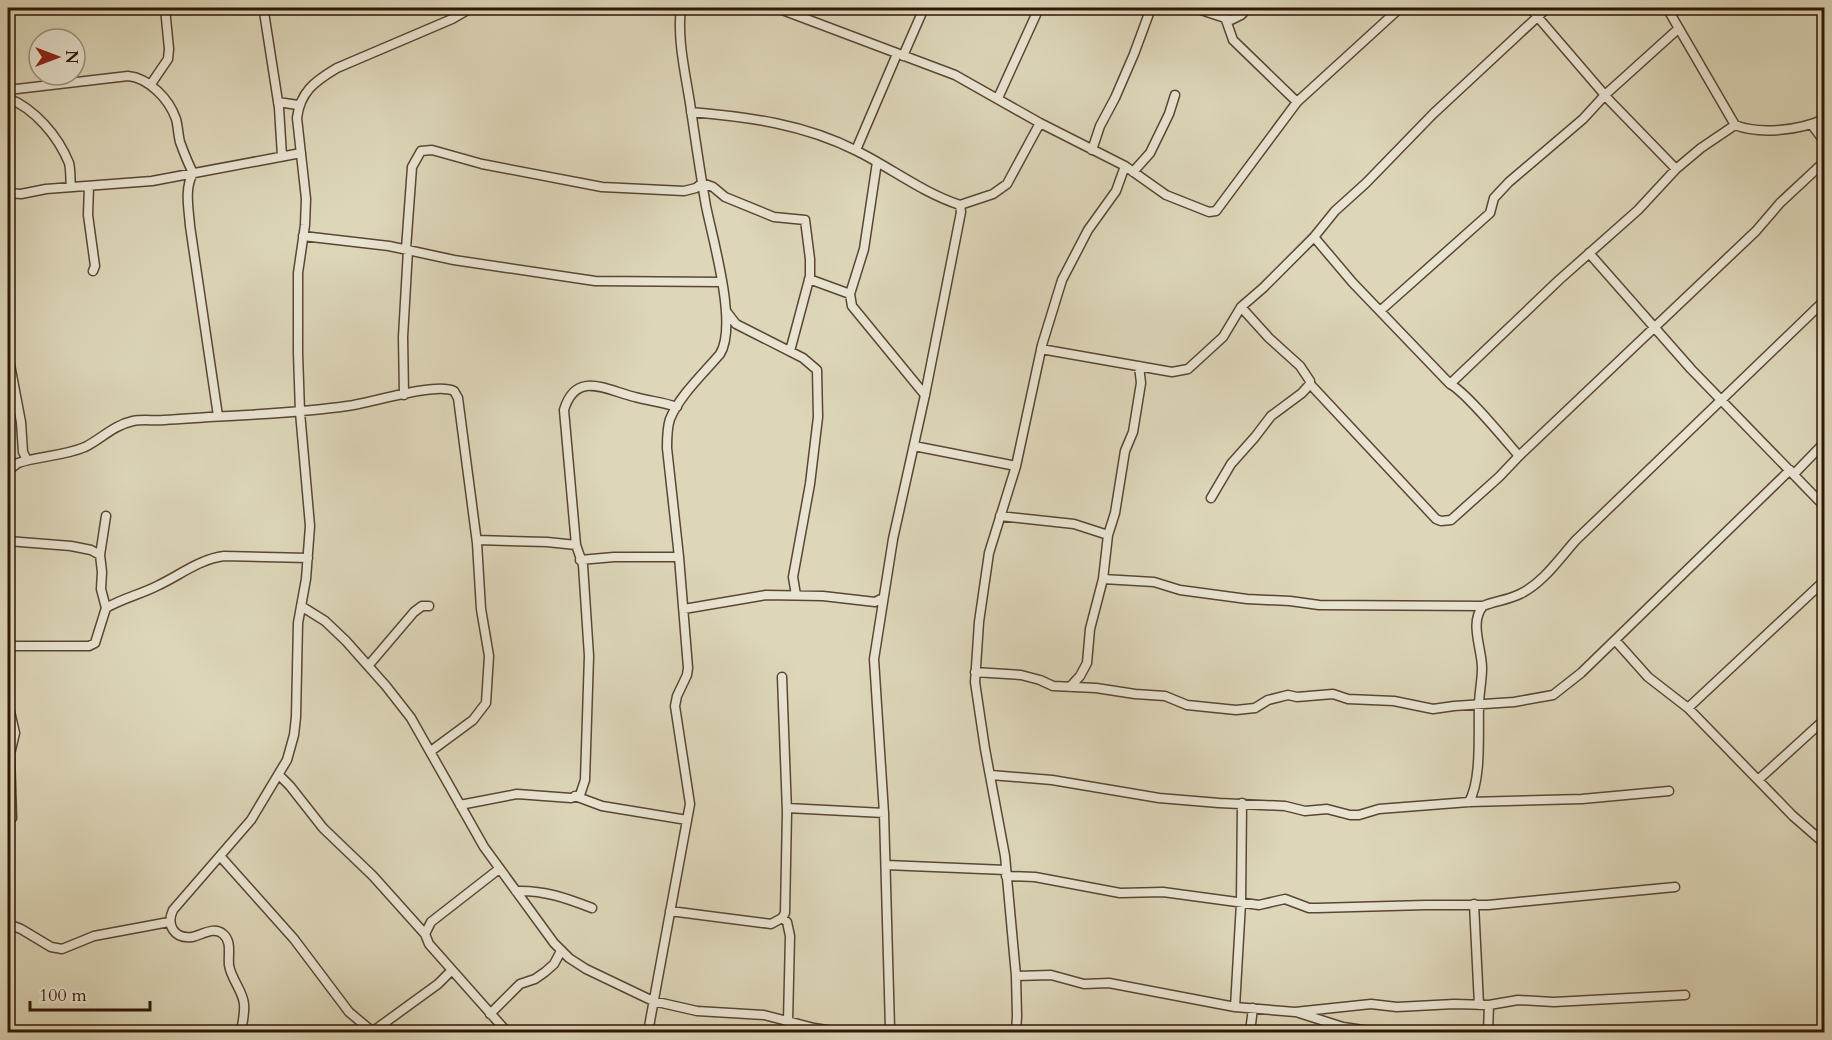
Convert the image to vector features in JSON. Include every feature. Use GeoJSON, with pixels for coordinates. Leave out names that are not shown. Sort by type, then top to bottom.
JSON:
{"type":"FeatureCollection","features":[{"type":"Feature","properties":{"kind":"street"},"geometry":{"type":"LineString","coordinates":[[151,84],[168,59],[169,39],[165,8]]}},
{"type":"Feature","properties":{"kind":"street"},"geometry":{"type":"LineString","coordinates":[[280,122],[298,107],[308,91],[321,78],[337,68],[452,19],[471,8]]}},
{"type":"Feature","properties":{"kind":"street"},"geometry":{"type":"LineString","coordinates":[[648,1032],[690,804],[675,706],[688,668],[667,448],[669,421],[677,407],[720,354],[731,325],[726,311],[702,183],[679,22],[681,8]]}},
{"type":"Feature","properties":{"kind":"street"},"geometry":{"type":"LineString","coordinates":[[777,8],[791,10],[955,75],[1040,123],[1129,169],[1173,199],[1209,212],[1216,211],[1297,102],[1400,8]]}},
{"type":"Feature","properties":{"kind":"street"},"geometry":{"type":"LineString","coordinates":[[856,150],[924,8]]}},
{"type":"Feature","properties":{"kind":"street"},"geometry":{"type":"LineString","coordinates":[[998,98],[1039,8]]}},
{"type":"Feature","properties":{"kind":"street"},"geometry":{"type":"LineString","coordinates":[[1092,150],[1104,117],[1115,99],[1134,54],[1151,8]]}},
{"type":"Feature","properties":{"kind":"street"},"geometry":{"type":"LineString","coordinates":[[1196,8],[1226,20],[1241,15],[1248,8]]}},
{"type":"Feature","properties":{"kind":"street"},"geometry":{"type":"LineString","coordinates":[[1530,8],[1676,169]]}},
{"type":"Feature","properties":{"kind":"street"},"geometry":{"type":"LineString","coordinates":[[1041,349],[1172,372],[1188,369],[1223,337],[1241,307],[1314,237],[1335,212],[1433,114],[1547,8]]}},
{"type":"Feature","properties":{"kind":"street"},"geometry":{"type":"LineString","coordinates":[[1667,8],[1735,124],[1745,128],[1782,130],[1812,125],[1824,119]]}},
{"type":"Feature","properties":{"kind":"street"},"geometry":{"type":"LineString","coordinates":[[264,12],[278,102],[282,156]]}},
{"type":"Feature","properties":{"kind":"street"},"geometry":{"type":"LineString","coordinates":[[1226,20],[1233,40],[1297,102]]}},
{"type":"Feature","properties":{"kind":"street"},"geometry":{"type":"LineString","coordinates":[[1380,311],[1490,213],[1494,198],[1509,182],[1582,119],[1678,28]]}},
{"type":"Feature","properties":{"kind":"street"},"geometry":{"type":"LineString","coordinates":[[8,90],[128,76],[137,77],[151,84],[171,108],[181,145],[193,174]]}},
{"type":"Feature","properties":{"kind":"street"},"geometry":{"type":"LineString","coordinates":[[1016,1032],[1016,976],[1006,873],[985,749],[975,672],[979,622],[989,553],[1016,466],[1041,349],[1062,280],[1088,230],[1129,169],[1150,153],[1169,114],[1175,95]]}},
{"type":"Feature","properties":{"kind":"street"},"geometry":{"type":"LineString","coordinates":[[8,98],[30,110],[58,143],[69,163],[71,187]]}},
{"type":"Feature","properties":{"kind":"street"},"geometry":{"type":"LineString","coordinates":[[278,102],[298,107]]}},
{"type":"Feature","properties":{"kind":"street"},"geometry":{"type":"LineString","coordinates":[[241,1032],[244,1002],[229,966],[226,935],[220,931],[210,931],[191,937],[183,936],[171,929],[169,922],[173,910],[251,820],[287,760],[294,735],[298,623],[308,558],[310,526],[300,412],[298,273],[306,199],[297,118],[298,107]]}},
{"type":"Feature","properties":{"kind":"street"},"geometry":{"type":"LineString","coordinates":[[691,112],[745,117],[794,126],[856,150],[936,195],[960,205],[993,194],[1007,184],[1040,123]]}},
{"type":"Feature","properties":{"kind":"street"},"geometry":{"type":"LineString","coordinates":[[1450,384],[1503,332],[1638,210],[1676,169],[1735,124]]}},
{"type":"Feature","properties":{"kind":"street"},"geometry":{"type":"LineString","coordinates":[[1812,125],[1824,141]]}},
{"type":"Feature","properties":{"kind":"street"},"geometry":{"type":"LineString","coordinates":[[404,395],[403,337],[412,167],[421,151],[432,150],[482,164],[602,187],[684,191],[696,188],[702,183]]}},
{"type":"Feature","properties":{"kind":"street"},"geometry":{"type":"LineString","coordinates":[[8,194],[152,181],[301,153]]}},
{"type":"Feature","properties":{"kind":"street"},"geometry":{"type":"LineString","coordinates":[[877,162],[864,249],[850,294],[852,306],[925,395]]}},
{"type":"Feature","properties":{"kind":"street"},"geometry":{"type":"LineString","coordinates":[[1241,307],[1269,338],[1300,366],[1310,384],[1436,519],[1451,520],[1499,477],[1756,231],[1780,203],[1824,162]]}},
{"type":"Feature","properties":{"kind":"street"},"geometry":{"type":"LineString","coordinates":[[193,174],[190,178],[188,200],[190,226],[218,416]]}},
{"type":"Feature","properties":{"kind":"street"},"geometry":{"type":"LineString","coordinates":[[702,183],[713,187],[725,197],[774,217],[803,219],[806,223],[810,259],[809,279],[790,351]]}},
{"type":"Feature","properties":{"kind":"street"},"geometry":{"type":"LineString","coordinates":[[89,186],[87,200],[95,266],[93,271]]}},
{"type":"Feature","properties":{"kind":"street"},"geometry":{"type":"LineString","coordinates":[[890,1031],[884,813],[874,671],[880,603],[962,212],[960,205]]}},
{"type":"Feature","properties":{"kind":"street"},"geometry":{"type":"LineString","coordinates":[[303,236],[407,250],[465,262],[595,281],[722,282]]}},
{"type":"Feature","properties":{"kind":"street"},"geometry":{"type":"LineString","coordinates":[[1314,237],[1380,311],[1477,409],[1519,456]]}},
{"type":"Feature","properties":{"kind":"street"},"geometry":{"type":"LineString","coordinates":[[1589,253],[1721,400],[1824,506]]}},
{"type":"Feature","properties":{"kind":"street"},"geometry":{"type":"LineString","coordinates":[[809,279],[850,294]]}},
{"type":"Feature","properties":{"kind":"street"},"geometry":{"type":"LineString","coordinates":[[1103,579],[1154,582],[1180,590],[1247,599],[1290,600],[1319,605],[1483,606],[1501,602],[1522,593],[1540,580],[1576,540],[1699,424],[1824,301]]}},
{"type":"Feature","properties":{"kind":"street"},"geometry":{"type":"LineString","coordinates":[[731,325],[790,351],[813,364],[817,370],[818,417],[793,577],[796,595]]}},
{"type":"Feature","properties":{"kind":"street"},"geometry":{"type":"LineString","coordinates":[[8,354],[21,422],[23,458]]}},
{"type":"Feature","properties":{"kind":"street"},"geometry":{"type":"LineString","coordinates":[[1070,687],[1080,676],[1087,663],[1090,629],[1103,579],[1108,535],[1115,513],[1125,451],[1133,432],[1141,383],[1139,366]]}},
{"type":"Feature","properties":{"kind":"street"},"geometry":{"type":"LineString","coordinates":[[1211,498],[1231,464],[1271,416],[1302,393],[1310,384]]}},
{"type":"Feature","properties":{"kind":"street"},"geometry":{"type":"LineString","coordinates":[[460,805],[517,794],[572,798],[580,795],[584,787],[590,656],[583,565],[576,545],[564,432],[564,410],[570,394],[576,388],[597,386],[677,407]]}},
{"type":"Feature","properties":{"kind":"street"},"geometry":{"type":"LineString","coordinates":[[8,472],[23,458],[86,446],[109,431],[136,420],[300,412],[348,406],[426,390],[451,390],[457,394],[477,540],[481,609],[489,656],[486,703],[473,720],[431,751]]}},
{"type":"Feature","properties":{"kind":"street"},"geometry":{"type":"LineString","coordinates":[[975,672],[1021,675],[1053,686],[1096,688],[1165,696],[1187,705],[1236,710],[1255,708],[1268,700],[1288,695],[1297,697],[1333,694],[1348,699],[1394,701],[1433,709],[1514,702],[1553,695],[1581,673],[1824,443]]}},
{"type":"Feature","properties":{"kind":"street"},"geometry":{"type":"LineString","coordinates":[[914,446],[1016,466]]}},
{"type":"Feature","properties":{"kind":"street"},"geometry":{"type":"LineString","coordinates":[[8,646],[89,646],[95,643],[106,608],[101,589],[100,555],[106,516]]}},
{"type":"Feature","properties":{"kind":"street"},"geometry":{"type":"LineString","coordinates":[[1000,516],[1074,524],[1108,535]]}},
{"type":"Feature","properties":{"kind":"street"},"geometry":{"type":"LineString","coordinates":[[8,540],[71,546],[91,550],[100,555]]}},
{"type":"Feature","properties":{"kind":"street"},"geometry":{"type":"LineString","coordinates":[[477,540],[576,545]]}},
{"type":"Feature","properties":{"kind":"street"},"geometry":{"type":"LineString","coordinates":[[106,608],[157,586],[213,557],[308,558]]}},
{"type":"Feature","properties":{"kind":"street"},"geometry":{"type":"LineString","coordinates":[[580,560],[614,557],[679,557]]}},
{"type":"Feature","properties":{"kind":"street"},"geometry":{"type":"LineString","coordinates":[[1688,708],[1824,581]]}},
{"type":"Feature","properties":{"kind":"street"},"geometry":{"type":"LineString","coordinates":[[684,609],[766,596],[796,595],[880,603]]}},
{"type":"Feature","properties":{"kind":"street"},"geometry":{"type":"LineString","coordinates":[[301,606],[325,621],[368,666],[411,718],[499,868],[561,951],[586,969],[653,1001],[697,1011],[750,1014],[840,1032]]}},
{"type":"Feature","properties":{"kind":"street"},"geometry":{"type":"LineString","coordinates":[[368,666],[414,612],[422,606],[429,606]]}},
{"type":"Feature","properties":{"kind":"street"},"geometry":{"type":"LineString","coordinates":[[1469,802],[1477,772],[1482,668],[1476,619],[1483,606]]}},
{"type":"Feature","properties":{"kind":"street"},"geometry":{"type":"LineString","coordinates":[[1615,640],[1648,677],[1688,708],[1793,816],[1824,843]]}},
{"type":"Feature","properties":{"kind":"street"},"geometry":{"type":"LineString","coordinates":[[670,911],[771,924],[782,918],[786,903],[787,808],[782,677]]}},
{"type":"Feature","properties":{"kind":"street"},"geometry":{"type":"LineString","coordinates":[[8,704],[15,733],[10,754],[12,818]]}},
{"type":"Feature","properties":{"kind":"street"},"geometry":{"type":"LineString","coordinates":[[1758,780],[1824,720]]}},
{"type":"Feature","properties":{"kind":"street"},"geometry":{"type":"LineString","coordinates":[[279,775],[323,828],[373,876],[425,934],[429,944],[507,1032]]}},
{"type":"Feature","properties":{"kind":"street"},"geometry":{"type":"LineString","coordinates":[[991,775],[1052,780],[1159,798],[1285,806],[1305,811],[1327,809],[1357,815],[1374,809],[1469,802],[1582,799],[1669,791]]}},
{"type":"Feature","properties":{"kind":"street"},"geometry":{"type":"LineString","coordinates":[[575,796],[602,806],[687,820]]}},
{"type":"Feature","properties":{"kind":"street"},"geometry":{"type":"LineString","coordinates":[[1235,1007],[1242,803]]}},
{"type":"Feature","properties":{"kind":"street"},"geometry":{"type":"LineString","coordinates":[[787,808],[884,813]]}},
{"type":"Feature","properties":{"kind":"street"},"geometry":{"type":"LineString","coordinates":[[220,856],[294,939],[349,1012],[373,1032],[438,984],[452,970]]}},
{"type":"Feature","properties":{"kind":"street"},"geometry":{"type":"LineString","coordinates":[[886,865],[1006,873],[1120,893],[1163,892],[1259,905],[1285,899],[1309,908],[1512,903],[1675,887]]}},
{"type":"Feature","properties":{"kind":"street"},"geometry":{"type":"LineString","coordinates":[[425,934],[431,922],[499,868]]}},
{"type":"Feature","properties":{"kind":"street"},"geometry":{"type":"LineString","coordinates":[[516,891],[533,890],[553,893],[592,908]]}},
{"type":"Feature","properties":{"kind":"street"},"geometry":{"type":"LineString","coordinates":[[1474,904],[1479,1005]]}},
{"type":"Feature","properties":{"kind":"street"},"geometry":{"type":"LineString","coordinates":[[782,918],[787,922],[790,936],[788,1022]]}},
{"type":"Feature","properties":{"kind":"street"},"geometry":{"type":"LineString","coordinates":[[8,924],[51,946],[62,949],[94,936],[169,922]]}},
{"type":"Feature","properties":{"kind":"street"},"geometry":{"type":"LineString","coordinates":[[490,1014],[520,984],[535,979],[545,972],[554,964],[561,951]]}},
{"type":"Feature","properties":{"kind":"street"},"geometry":{"type":"LineString","coordinates":[[1016,976],[1051,975],[1084,984],[1109,983],[1235,1007],[1295,1012],[1371,1004],[1397,1007],[1489,1005],[1518,1000],[1554,1002],[1685,995]]}},
{"type":"Feature","properties":{"kind":"street"},"geometry":{"type":"LineString","coordinates":[[1488,1032],[1489,1005]]}},
{"type":"Feature","properties":{"kind":"street"},"geometry":{"type":"LineString","coordinates":[[1250,1032],[1253,1008]]}},
{"type":"Feature","properties":{"kind":"street"},"geometry":{"type":"LineString","coordinates":[[1295,1012],[1343,1027],[1376,1032]]}}]}
